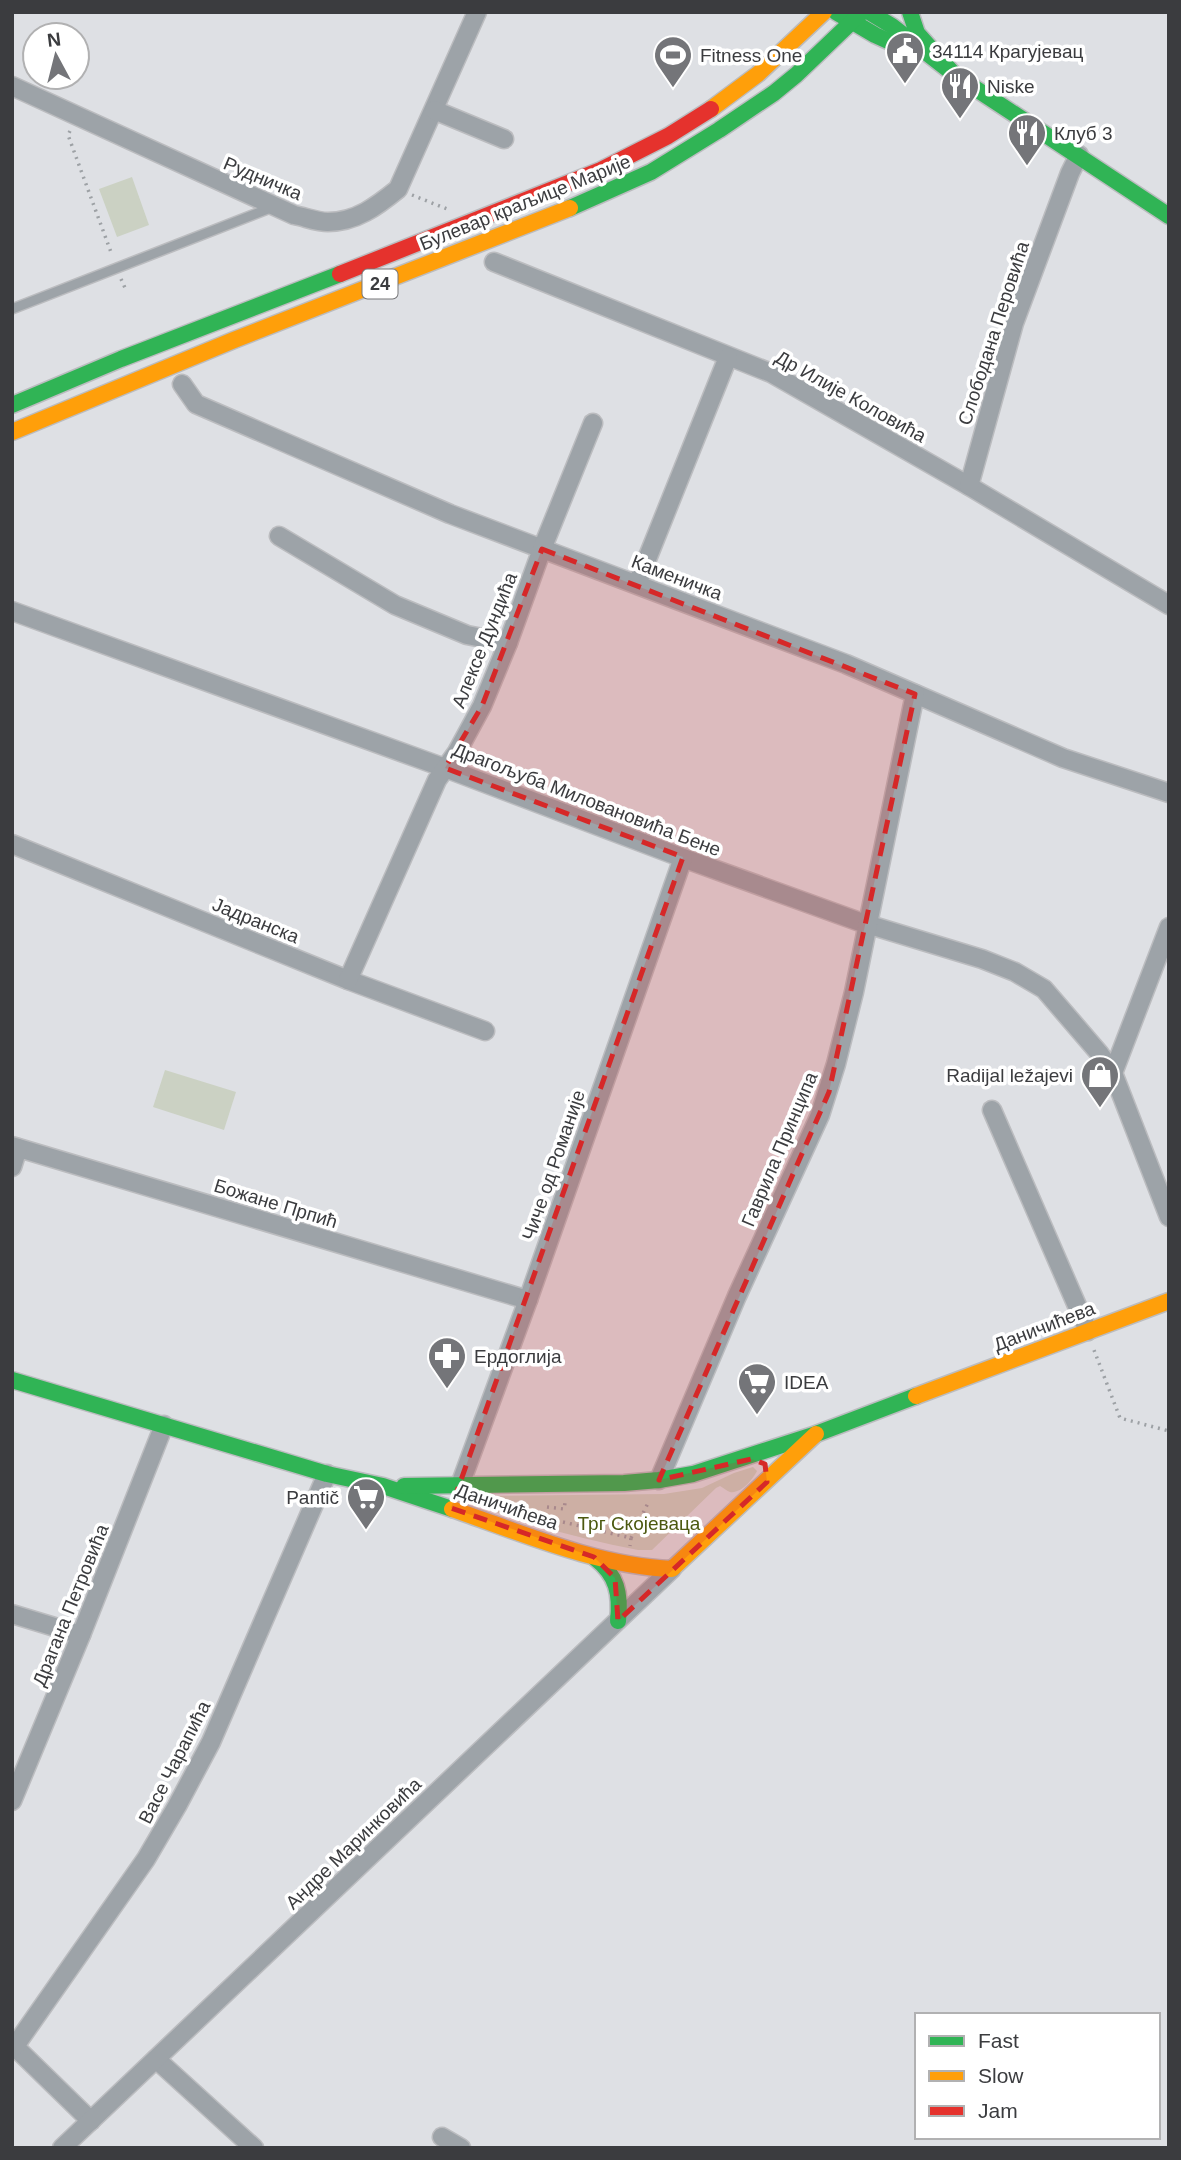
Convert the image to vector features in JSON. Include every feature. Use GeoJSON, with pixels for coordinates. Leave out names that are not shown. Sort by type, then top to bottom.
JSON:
{"type":"FeatureCollection","features":[{"type":"Feature","properties":{"kind":"street","name":"Рудничка"},"geometry":{"type":"LineString","coordinates":[[12,86],[273,207],[327,222],[353,218],[375,208],[398,189],[477,12]]}},
{"type":"Feature","properties":{"kind":"street","name":"Булевар краљице Марије"},"geometry":{"type":"LineString","coordinates":[[12,405],[98,368],[549,192],[618,162],[681,129],[728,97],[788,48],[824,12]]}},
{"type":"Feature","properties":{"kind":"street"},"geometry":{"type":"LineString","coordinates":[[836,12],[856,17],[952,72],[1169,216]]}},
{"type":"Feature","properties":{"kind":"street"},"geometry":{"type":"LineString","coordinates":[[869,12],[888,22],[952,72]]}},
{"type":"Feature","properties":{"kind":"street"},"geometry":{"type":"LineString","coordinates":[[910,12],[917,33],[952,72]]}},
{"type":"Feature","properties":{"kind":"street","name":"Булевар краљице Марије"},"geometry":{"type":"LineString","coordinates":[[12,432],[560,212],[651,172],[774,93],[856,17]]}},
{"type":"Feature","properties":{"kind":"street"},"geometry":{"type":"LineString","coordinates":[[434,110],[504,139]]}},
{"type":"Feature","properties":{"kind":"street","name":"Слободана Перовића"},"geometry":{"type":"LineString","coordinates":[[969,486],[1014,323],[1079,155]]}},
{"type":"Feature","properties":{"kind":"street","name":"Др Илије Коловића"},"geometry":{"type":"LineString","coordinates":[[494,262],[771,373],[1169,605]]}},
{"type":"Feature","properties":{"kind":"street"},"geometry":{"type":"LineString","coordinates":[[637,584],[728,357]]}},
{"type":"Feature","properties":{"kind":"street","name":"Каменичка"},"geometry":{"type":"LineString","coordinates":[[182,384],[196,404],[450,514],[846,664],[1063,758],[1169,793]]}},
{"type":"Feature","properties":{"kind":"street","name":"Алексе Дундића"},"geometry":{"type":"LineString","coordinates":[[348,980],[437,780],[457,752],[482,706],[593,423]]}},
{"type":"Feature","properties":{"kind":"street"},"geometry":{"type":"LineString","coordinates":[[279,536],[395,606],[467,635],[508,643]]}},
{"type":"Feature","properties":{"kind":"street","name":"Драгољуба Миловановића Бене"},"geometry":{"type":"LineString","coordinates":[[12,611],[445,768],[683,858],[868,924],[982,959],[1030,980],[1044,989],[1063,1010],[1113,1073],[1169,1217]]}},
{"type":"Feature","properties":{"kind":"street","name":"Гаврила Принципа"},"geometry":{"type":"LineString","coordinates":[[659,1480],[737,1296],[820,1115],[845,1032],[915,694]]}},
{"type":"Feature","properties":{"kind":"street","name":"Јадранска"},"geometry":{"type":"LineString","coordinates":[[12,845],[348,980],[485,1031]]}},
{"type":"Feature","properties":{"kind":"street","name":"Чиче од Романије"},"geometry":{"type":"LineString","coordinates":[[460,1485],[683,858]]}},
{"type":"Feature","properties":{"kind":"street"},"geometry":{"type":"LineString","coordinates":[[1113,1073],[1169,927]]}},
{"type":"Feature","properties":{"kind":"street"},"geometry":{"type":"LineString","coordinates":[[992,1110],[1088,1331]]}},
{"type":"Feature","properties":{"kind":"street"},"geometry":{"type":"LineString","coordinates":[[12,1167],[15,1147]]}},
{"type":"Feature","properties":{"kind":"street","name":"Божане Прпић"},"geometry":{"type":"LineString","coordinates":[[15,1147],[528,1300]]}},
{"type":"Feature","properties":{"kind":"street","name":"Даничићева"},"geometry":{"type":"LineString","coordinates":[[383,1486],[567,1484],[659,1480],[692,1474],[816,1434],[1169,1301]]}},
{"type":"Feature","properties":{"kind":"street","name":"Даничићева"},"geometry":{"type":"LineString","coordinates":[[12,1380],[327,1474],[383,1486],[536,1539],[594,1557],[643,1568],[672,1569],[816,1434]]}},
{"type":"Feature","properties":{"kind":"street","name":"Драгана Петровића"},"geometry":{"type":"LineString","coordinates":[[12,1801],[81,1636],[164,1425]]}},
{"type":"Feature","properties":{"kind":"street"},"geometry":{"type":"LineString","coordinates":[[738,1460],[762,1461],[767,1468],[767,1482]]}},
{"type":"Feature","properties":{"kind":"street","name":"Васе Чарапића"},"geometry":{"type":"LineString","coordinates":[[13,2045],[146,1859],[177,1806],[211,1742],[327,1474]]}},
{"type":"Feature","properties":{"kind":"street"},"geometry":{"type":"LineString","coordinates":[[451,1508],[460,1485]]}},
{"type":"Feature","properties":{"kind":"street"},"geometry":{"type":"LineString","coordinates":[[594,1557],[606,1565],[615,1578],[620,1604],[618,1621]]}},
{"type":"Feature","properties":{"kind":"street","name":"Андре Маринковића"},"geometry":{"type":"LineString","coordinates":[[62,2148],[672,1569]]}},
{"type":"Feature","properties":{"kind":"street"},"geometry":{"type":"LineString","coordinates":[[12,1614],[81,1636]]}},
{"type":"Feature","properties":{"kind":"street"},"geometry":{"type":"LineString","coordinates":[[13,2045],[92,2121]]}},
{"type":"Feature","properties":{"kind":"street"},"geometry":{"type":"LineString","coordinates":[[156,2059],[254,2148]]}},
{"type":"Feature","properties":{"kind":"street"},"geometry":{"type":"LineString","coordinates":[[442,2137],[461,2148]]}},
{"type":"Feature","properties":{"kind":"lane"},"geometry":{"type":"LineString","coordinates":[[12,309],[273,207]]}},
{"type":"Feature","properties":{"kind":"path"},"geometry":{"type":"LineString","coordinates":[[76,116],[68,135],[117,268]]}},
{"type":"Feature","properties":{"kind":"path"},"geometry":{"type":"LineString","coordinates":[[425,200],[442,207]]}},
{"type":"Feature","properties":{"kind":"path"},"geometry":{"type":"LineString","coordinates":[[1088,1331],[1119,1419],[1169,1431]]}},
{"type":"Feature","properties":{"kind":"path"},"geometry":{"type":"LineString","coordinates":[[631,1538],[659,1480]]}},
{"type":"Feature","properties":{"kind":"path"},"geometry":{"type":"LineString","coordinates":[[539,1506],[564,1510],[567,1484]]}},
{"type":"Feature","properties":{"kind":"highlighted area"},"geometry":{"type":"Polygon","coordinates":[[[542,549],[915,694],[829,1092],[659,1480],[751,1459],[765,1464],[767,1482],[618,1621],[615,1578],[594,1557],[451,1508],[683,857],[445,768],[482,706],[542,549]]]}},
{"type":"Feature","properties":{"kind":"green space"},"geometry":{"type":"Polygon","coordinates":[[[132,177],[149,225],[117,237],[99,189],[132,177]]]}},
{"type":"Feature","properties":{"kind":"green space"},"geometry":{"type":"Polygon","coordinates":[[[165,1070],[236,1092],[224,1130],[153,1107],[165,1070]]]}},
{"type":"Feature","properties":{"kind":"green space","name":"Трг Скојеваца"},"geometry":{"type":"Polygon","coordinates":[[[753,1467],[757,1471],[746,1485],[734,1492],[720,1486],[716,1488],[652,1550],[638,1550],[557,1531],[497,1513],[477,1505],[476,1502],[479,1496],[664,1494],[702,1488],[753,1467]]]}},
{"type":"Feature","properties":{"kind":"traffic: fast"},"geometry":{"type":"LineString","coordinates":[[836,12],[875,35],[910,51]]}},
{"type":"Feature","properties":{"kind":"traffic: fast"},"geometry":{"type":"LineString","coordinates":[[570,208],[651,172],[719,130],[796,75],[862,12]]}},
{"type":"Feature","properties":{"kind":"traffic: fast"},"geometry":{"type":"LineString","coordinates":[[869,12],[892,26],[955,75],[1169,216]]}},
{"type":"Feature","properties":{"kind":"traffic: fast"},"geometry":{"type":"LineString","coordinates":[[910,12],[917,33],[952,72]]}},
{"type":"Feature","properties":{"kind":"traffic: fast"},"geometry":{"type":"LineString","coordinates":[[12,405],[121,359],[340,274]]}},
{"type":"Feature","properties":{"kind":"traffic: fast"},"geometry":{"type":"LineString","coordinates":[[12,1380],[327,1474],[383,1486],[452,1509]]}},
{"type":"Feature","properties":{"kind":"traffic: fast"},"geometry":{"type":"LineString","coordinates":[[404,1486],[624,1483],[659,1480],[693,1474],[816,1434],[916,1396]]}},
{"type":"Feature","properties":{"kind":"traffic: fast"},"geometry":{"type":"LineString","coordinates":[[595,1558],[608,1571],[616,1586],[618,1621]]}},
{"type":"Feature","properties":{"kind":"traffic: slow"},"geometry":{"type":"LineString","coordinates":[[711,109],[758,74],[824,12]]}},
{"type":"Feature","properties":{"kind":"traffic: slow"},"geometry":{"type":"LineString","coordinates":[[12,432],[234,340],[570,208]]}},
{"type":"Feature","properties":{"kind":"traffic: slow"},"geometry":{"type":"LineString","coordinates":[[916,1396],[1169,1301]]}},
{"type":"Feature","properties":{"kind":"traffic: slow"},"geometry":{"type":"LineString","coordinates":[[452,1509],[588,1555],[644,1567],[672,1569],[816,1434]]}},
{"type":"Feature","properties":{"kind":"traffic: jam"},"geometry":{"type":"LineString","coordinates":[[340,274],[601,170],[668,136],[711,109]]}},
{"type":"Feature","properties":{"kind":"place","name":"34114 Крагујевац"},"geometry":{"type":"Point","coordinates":[905,85]}},
{"type":"Feature","properties":{"kind":"place","name":"Fitness One"},"geometry":{"type":"Point","coordinates":[673,89]}},
{"type":"Feature","properties":{"kind":"place","name":"Niske"},"geometry":{"type":"Point","coordinates":[960,120]}},
{"type":"Feature","properties":{"kind":"place","name":"Клуб 3"},"geometry":{"type":"Point","coordinates":[1027,167]}},
{"type":"Feature","properties":{"kind":"place","name":"Radijal ležajevi"},"geometry":{"type":"Point","coordinates":[1100,1109]}},
{"type":"Feature","properties":{"kind":"place","name":"Ердоглија"},"geometry":{"type":"Point","coordinates":[447,1390]}},
{"type":"Feature","properties":{"kind":"place","name":"IDEA"},"geometry":{"type":"Point","coordinates":[757,1416]}},
{"type":"Feature","properties":{"kind":"place","name":"Pantič"},"geometry":{"type":"Point","coordinates":[366,1531]}}]}
